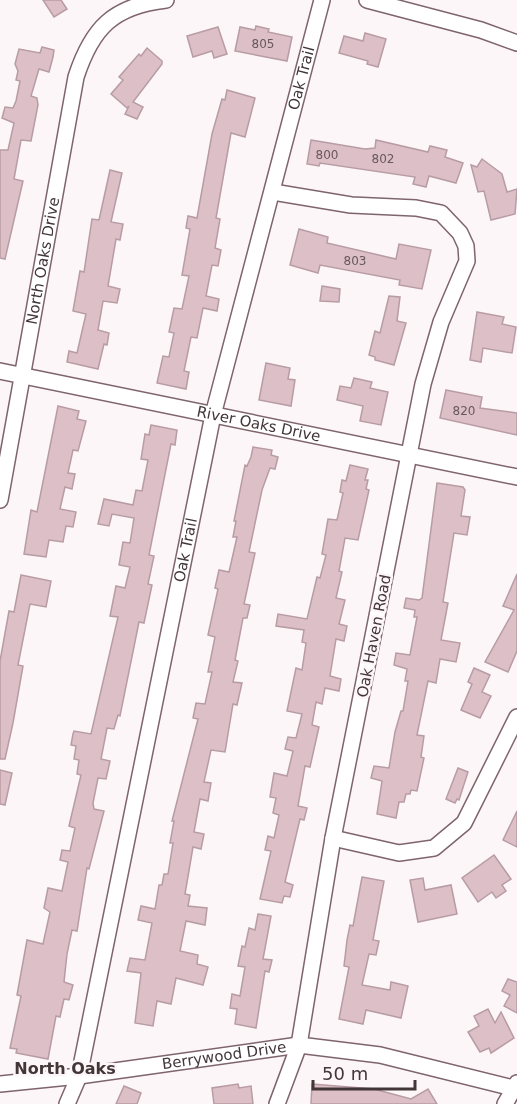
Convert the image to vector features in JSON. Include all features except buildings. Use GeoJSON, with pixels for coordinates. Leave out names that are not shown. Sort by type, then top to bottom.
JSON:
{"type":"FeatureCollection","features":[{"type":"Feature","properties":{"kind":"street","name":"North Oaks Drive"},"geometry":{"type":"LineString","coordinates":[[0,500],[76,76],[86,47],[101,27],[124,9],[166,0]]}},
{"type":"Feature","properties":{"kind":"street","name":"Oak Trail"},"geometry":{"type":"LineString","coordinates":[[67,1104],[79,1076],[213,415],[322,0]]}},
{"type":"Feature","properties":{"kind":"street"},"geometry":{"type":"LineString","coordinates":[[367,0],[481,30],[517,43]]}},
{"type":"Feature","properties":{"kind":"street","name":"Oak Haven Road"},"geometry":{"type":"LineString","coordinates":[[273,192],[351,206],[416,208],[441,213],[460,233],[466,246],[467,261],[441,322],[423,384],[333,838],[299,1045],[277,1104]]}},
{"type":"Feature","properties":{"kind":"street","name":"River Oaks Drive"},"geometry":{"type":"LineString","coordinates":[[0,371],[517,477]]}},
{"type":"Feature","properties":{"kind":"street"},"geometry":{"type":"LineString","coordinates":[[333,838],[399,853],[434,848],[464,823],[517,717]]}},
{"type":"Feature","properties":{"kind":"street","name":"Berrywood Drive"},"geometry":{"type":"LineString","coordinates":[[0,1084],[79,1076],[299,1045],[380,1055],[516,1087]]}},
{"type":"Feature","properties":{"kind":"street"},"geometry":{"type":"LineString","coordinates":[[505,1104],[516,1087]]}},
{"type":"Feature","properties":{"kind":"district","name":"North Oaks"},"geometry":{"type":"Point","coordinates":[65,1068]}}]}
